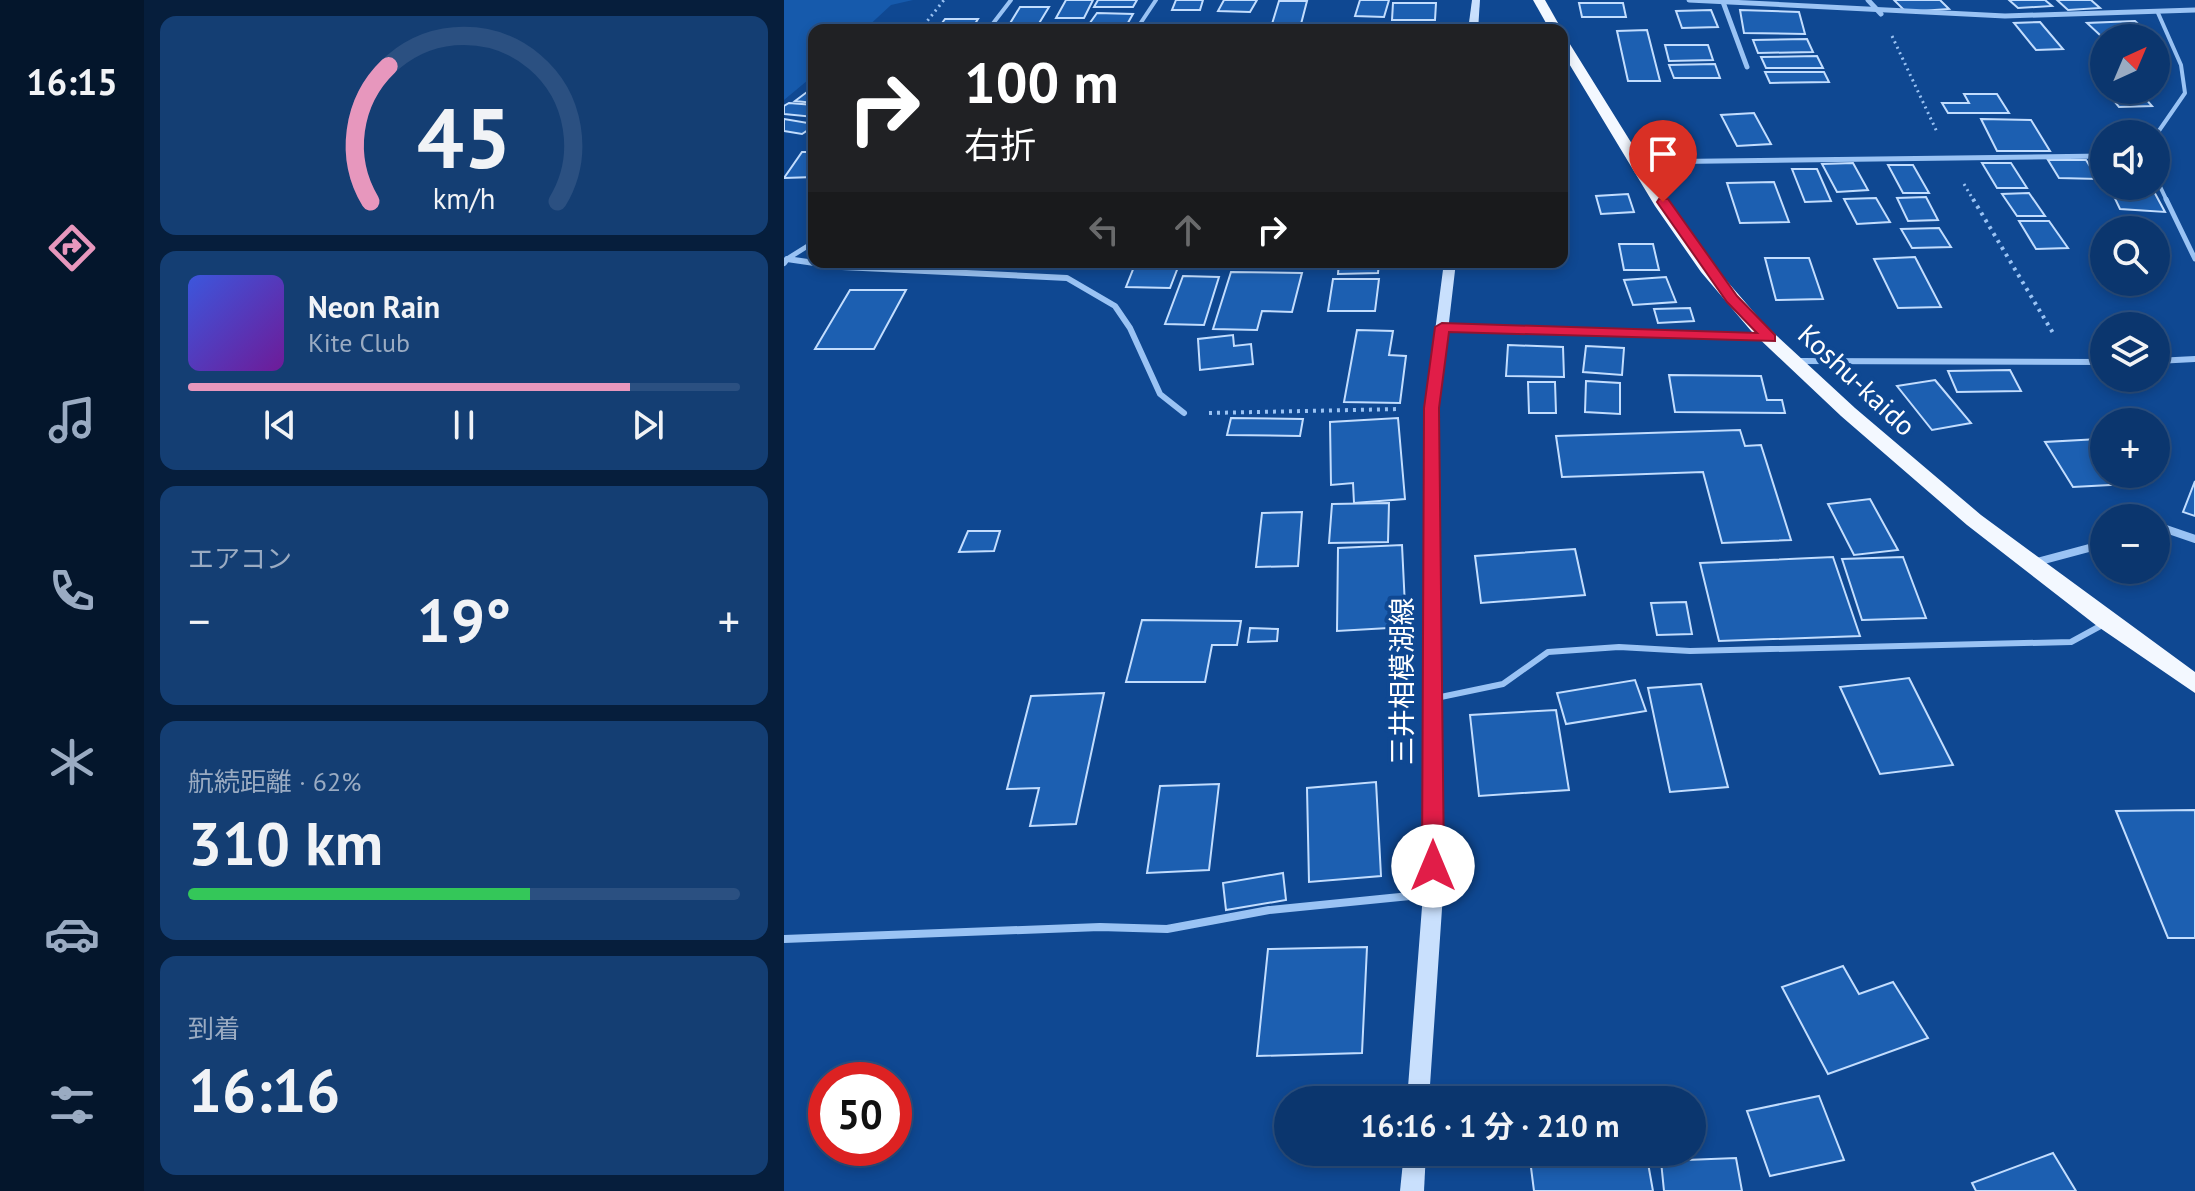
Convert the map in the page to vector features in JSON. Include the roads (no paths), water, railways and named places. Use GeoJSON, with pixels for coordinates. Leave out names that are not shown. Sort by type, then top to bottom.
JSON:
{"type":"FeatureCollection","features":[{"type":"Feature","properties":{"kind":"highway"},"geometry":{"type":"LineString","coordinates":[[1539,0],[1553,24]]}},
{"type":"Feature","properties":{"kind":"highway","name":"Koshu-kaido"},"geometry":{"type":"LineString","coordinates":[[1568,51],[1636,162],[1732,299],[1792,361],[1926,483],[2029,564],[2195,684]]}},
{"type":"Feature","properties":{"kind":"main road"},"geometry":{"type":"LineString","coordinates":[[1474,24],[1476,0]]}},
{"type":"Feature","properties":{"kind":"main road","name":"三井相模湖線"},"geometry":{"type":"LineString","coordinates":[[1419,1086],[1433,894],[1432,408],[1449,268]]}},
{"type":"Feature","properties":{"kind":"main road"},"geometry":{"type":"LineString","coordinates":[[1412,1191],[1414,1166]]}},
{"type":"Feature","properties":{"kind":"street"},"geometry":{"type":"LineString","coordinates":[[1689,0],[1882,14],[2158,13],[2195,10]]}},
{"type":"Feature","properties":{"kind":"street"},"geometry":{"type":"LineString","coordinates":[[1868,0],[1882,14]]}},
{"type":"Feature","properties":{"kind":"street"},"geometry":{"type":"LineString","coordinates":[[1723,2],[1747,67]]}},
{"type":"Feature","properties":{"kind":"street"},"geometry":{"type":"LineString","coordinates":[[1636,162],[2090,156]]}},
{"type":"Feature","properties":{"kind":"street"},"geometry":{"type":"LineString","coordinates":[[786,261],[808,263]]}},
{"type":"Feature","properties":{"kind":"street"},"geometry":{"type":"LineString","coordinates":[[862,268],[1067,278],[1115,306],[1130,328],[1160,394],[1184,413]]}},
{"type":"Feature","properties":{"kind":"street"},"geometry":{"type":"LineString","coordinates":[[2170,360],[2195,359]]}},
{"type":"Feature","properties":{"kind":"street"},"geometry":{"type":"LineString","coordinates":[[1792,361],[2090,362]]}},
{"type":"Feature","properties":{"kind":"street"},"geometry":{"type":"LineString","coordinates":[[2170,530],[2195,539]]}},
{"type":"Feature","properties":{"kind":"street"},"geometry":{"type":"LineString","coordinates":[[2029,564],[2090,548]]}},
{"type":"Feature","properties":{"kind":"lane"},"geometry":{"type":"LineString","coordinates":[[993,24],[1011,0]]}},
{"type":"Feature","properties":{"kind":"lane"},"geometry":{"type":"LineString","coordinates":[[1140,24],[1156,0]]}},
{"type":"Feature","properties":{"kind":"lane"},"geometry":{"type":"LineString","coordinates":[[2158,13],[2181,65],[2185,93],[2166,120]]}},
{"type":"Feature","properties":{"kind":"lane"},"geometry":{"type":"LineString","coordinates":[[2167,200],[2195,259]]}},
{"type":"Feature","properties":{"kind":"lane"},"geometry":{"type":"LineString","coordinates":[[786,261],[808,246]]}},
{"type":"Feature","properties":{"kind":"lane"},"geometry":{"type":"LineString","coordinates":[[1442,327],[1770,338]]}},
{"type":"Feature","properties":{"kind":"lane"},"geometry":{"type":"LineString","coordinates":[[1433,699],[1503,684],[1548,652],[1619,647],[1690,651],[2071,642],[2107,622]]}},
{"type":"Feature","properties":{"kind":"lane"},"geometry":{"type":"LineString","coordinates":[[784,939],[1100,927],[1167,929],[1269,910],[1433,894]]}}]}
